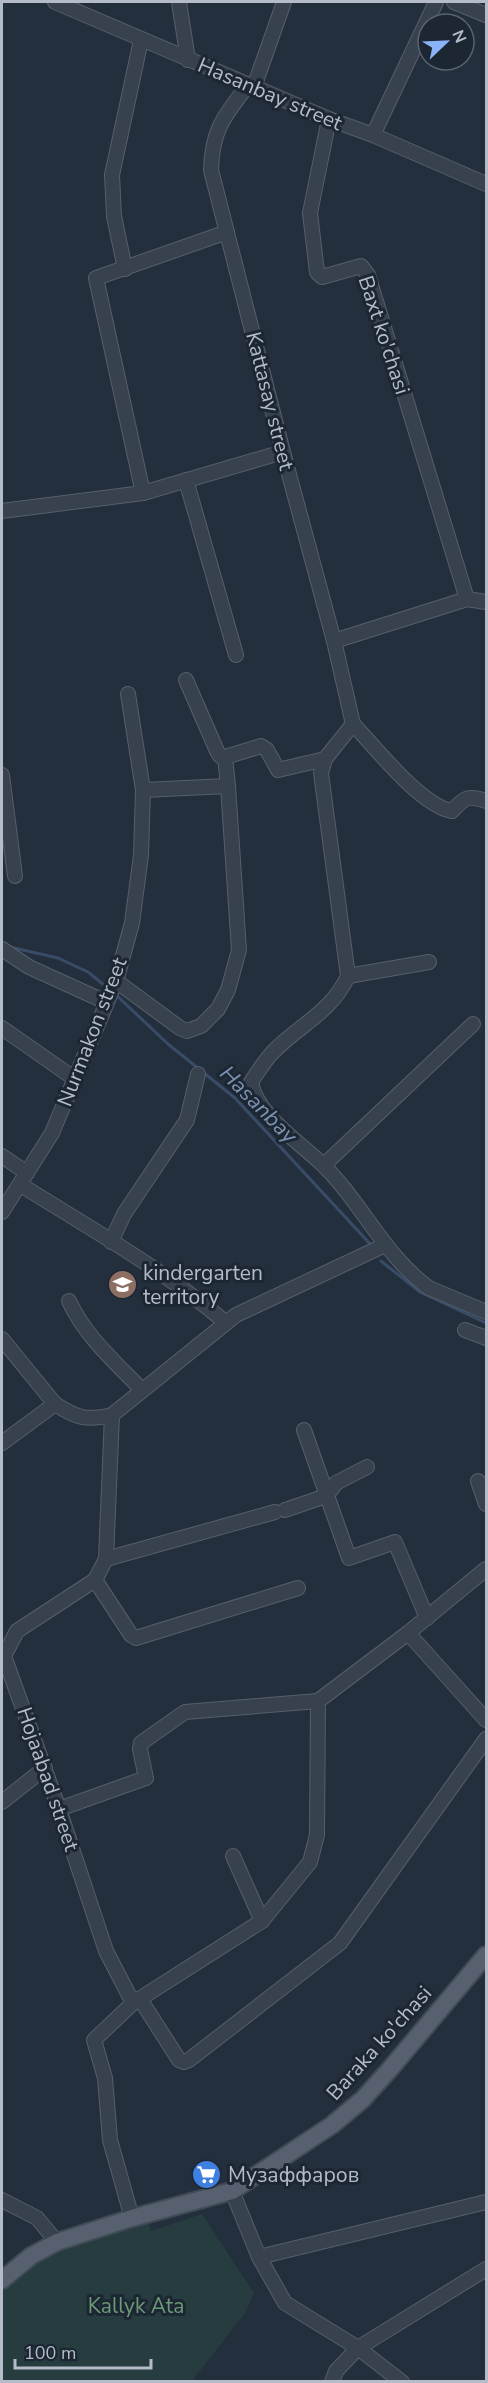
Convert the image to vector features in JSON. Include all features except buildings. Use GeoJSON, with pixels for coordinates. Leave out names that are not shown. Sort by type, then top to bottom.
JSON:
{"type":"FeatureCollection","features":[{"type":"Feature","properties":{"kind":"main road","name":"Baraka ko'chasi"},"geometry":{"type":"LineString","coordinates":[[2,2280],[31,2256],[57,2242],[132,2218],[232,2191],[332,2125],[363,2099],[486,1955]]}},
{"type":"Feature","properties":{"kind":"street","name":"Hasanbay street"},"geometry":{"type":"LineString","coordinates":[[55,2],[486,184]]}},
{"type":"Feature","properties":{"kind":"street"},"geometry":{"type":"LineString","coordinates":[[179,2],[188,60]]}},
{"type":"Feature","properties":{"kind":"street","name":"Kattasay street"},"geometry":{"type":"LineString","coordinates":[[284,2],[251,86],[228,111],[216,132],[212,150],[212,170],[283,452],[334,641],[353,724]]}},
{"type":"Feature","properties":{"kind":"street"},"geometry":{"type":"LineString","coordinates":[[373,135],[436,2]]}},
{"type":"Feature","properties":{"kind":"street"},"geometry":{"type":"LineString","coordinates":[[454,2],[486,15]]}},
{"type":"Feature","properties":{"kind":"street"},"geometry":{"type":"LineString","coordinates":[[125,269],[114,216],[112,175],[141,40]]}},
{"type":"Feature","properties":{"kind":"street","name":"Baxt ko'chasi"},"geometry":{"type":"LineString","coordinates":[[329,119],[310,213],[317,272],[322,277],[361,266],[368,275],[467,599]]}},
{"type":"Feature","properties":{"kind":"street"},"geometry":{"type":"LineString","coordinates":[[143,492],[96,278],[227,232]]}},
{"type":"Feature","properties":{"kind":"street"},"geometry":{"type":"LineString","coordinates":[[2,511],[143,492],[283,452]]}},
{"type":"Feature","properties":{"kind":"street"},"geometry":{"type":"LineString","coordinates":[[186,480],[236,655]]}},
{"type":"Feature","properties":{"kind":"street"},"geometry":{"type":"LineString","coordinates":[[334,641],[467,599],[486,602]]}},
{"type":"Feature","properties":{"kind":"street"},"geometry":{"type":"LineString","coordinates":[[116,981],[180,1028],[188,1031],[201,1026],[218,1009],[228,990],[239,950],[225,757],[217,751],[186,680]]}},
{"type":"Feature","properties":{"kind":"street","name":"Nurmakon street"},"geometry":{"type":"LineString","coordinates":[[2,1212],[52,1133],[116,981],[132,923],[141,855],[143,790],[128,694]]}},
{"type":"Feature","properties":{"kind":"street"},"geometry":{"type":"LineString","coordinates":[[486,801],[471,796],[462,800],[452,811],[437,806],[423,797],[353,724],[325,759],[321,773],[348,976],[340,992],[324,1011],[273,1052],[250,1082],[253,1094],[262,1108],[324,1165],[385,1245],[429,1288],[486,1312]]}},
{"type":"Feature","properties":{"kind":"street"},"geometry":{"type":"LineString","coordinates":[[225,757],[261,746],[272,756],[274,766],[282,770],[325,759]]}},
{"type":"Feature","properties":{"kind":"street"},"geometry":{"type":"LineString","coordinates":[[2,775],[15,876]]}},
{"type":"Feature","properties":{"kind":"street"},"geometry":{"type":"LineString","coordinates":[[143,790],[228,786]]}},
{"type":"Feature","properties":{"kind":"street"},"geometry":{"type":"LineString","coordinates":[[2,949],[29,967],[106,1002]]}},
{"type":"Feature","properties":{"kind":"street"},"geometry":{"type":"LineString","coordinates":[[348,976],[429,962]]}},
{"type":"Feature","properties":{"kind":"street"},"geometry":{"type":"LineString","coordinates":[[324,1165],[473,1024]]}},
{"type":"Feature","properties":{"kind":"street"},"geometry":{"type":"LineString","coordinates":[[2,1029],[75,1079]]}},
{"type":"Feature","properties":{"kind":"street"},"geometry":{"type":"LineString","coordinates":[[111,1242],[124,1214],[187,1120],[198,1074]]}},
{"type":"Feature","properties":{"kind":"street"},"geometry":{"type":"LineString","coordinates":[[2,1156],[24,1179],[111,1242],[206,1306],[225,1322]]}},
{"type":"Feature","properties":{"kind":"street"},"geometry":{"type":"LineString","coordinates":[[2,1339],[55,1404],[80,1418],[97,1419],[112,1415],[236,1315],[385,1245]]}},
{"type":"Feature","properties":{"kind":"street"},"geometry":{"type":"LineString","coordinates":[[69,1301],[77,1319],[88,1334],[142,1390]]}},
{"type":"Feature","properties":{"kind":"street"},"geometry":{"type":"LineString","coordinates":[[465,1330],[486,1338]]}},
{"type":"Feature","properties":{"kind":"street"},"geometry":{"type":"LineString","coordinates":[[2,1443],[55,1404]]}},
{"type":"Feature","properties":{"kind":"street","name":"Hojaabad street"},"geometry":{"type":"LineString","coordinates":[[112,1415],[106,1559],[95,1580],[17,1631],[4,1656],[45,1768],[106,1952],[179,2060],[184,2062],[189,2060],[340,1943],[486,1739]]}},
{"type":"Feature","properties":{"kind":"street"},"geometry":{"type":"LineString","coordinates":[[304,1430],[349,1558],[395,1542],[427,1618]]}},
{"type":"Feature","properties":{"kind":"street"},"geometry":{"type":"LineString","coordinates":[[106,1559],[326,1496],[336,1483],[367,1467]]}},
{"type":"Feature","properties":{"kind":"street"},"geometry":{"type":"LineString","coordinates":[[478,1481],[486,1504]]}},
{"type":"Feature","properties":{"kind":"street"},"geometry":{"type":"LineString","coordinates":[[59,1809],[146,1778],[140,1749],[141,1743],[185,1712],[318,1701],[408,1633],[486,1569]]}},
{"type":"Feature","properties":{"kind":"street"},"geometry":{"type":"LineString","coordinates":[[95,1580],[131,1635],[136,1638],[298,1588]]}},
{"type":"Feature","properties":{"kind":"street"},"geometry":{"type":"LineString","coordinates":[[408,1633],[486,1720]]}},
{"type":"Feature","properties":{"kind":"street"},"geometry":{"type":"LineString","coordinates":[[132,2218],[110,2140],[105,2078],[94,2040],[137,2001],[262,1922],[310,1862],[317,1835],[318,1701]]}},
{"type":"Feature","properties":{"kind":"street"},"geometry":{"type":"LineString","coordinates":[[2,1802],[45,1768]]}},
{"type":"Feature","properties":{"kind":"street"},"geometry":{"type":"LineString","coordinates":[[233,1856],[262,1922]]}},
{"type":"Feature","properties":{"kind":"street"},"geometry":{"type":"LineString","coordinates":[[232,2191],[259,2257],[285,2303],[358,2348],[402,2382]]}},
{"type":"Feature","properties":{"kind":"street"},"geometry":{"type":"LineString","coordinates":[[2,2200],[37,2218],[57,2242]]}},
{"type":"Feature","properties":{"kind":"street"},"geometry":{"type":"LineString","coordinates":[[259,2257],[486,2202]]}},
{"type":"Feature","properties":{"kind":"street"},"geometry":{"type":"LineString","coordinates":[[332,2382],[336,2371],[358,2348],[486,2270]]}},
{"type":"Feature","properties":{"kind":"green space","name":"Kallyk Ata"},"geometry":{"type":"Polygon","coordinates":[[[202,2214],[254,2293],[245,2313],[192,2381],[2,2382],[2,2290],[42,2257],[148,2222],[151,2231],[202,2214]]]}},
{"type":"Feature","properties":{"kind":"waterway"},"geometry":{"type":"LineString","coordinates":[[10,947],[58,958],[88,972],[109,989]]}},
{"type":"Feature","properties":{"kind":"waterway","name":"Hasanbay"},"geometry":{"type":"LineString","coordinates":[[115,994],[168,1044],[235,1098],[372,1246]]}},
{"type":"Feature","properties":{"kind":"waterway"},"geometry":{"type":"LineString","coordinates":[[381,1261],[420,1292],[486,1323]]}},
{"type":"Feature","properties":{"kind":"place","name":"kindergarten territory"},"geometry":{"type":"Point","coordinates":[122,1285]}},
{"type":"Feature","properties":{"kind":"place","name":"Музаффаров"},"geometry":{"type":"Point","coordinates":[207,2175]}}]}
